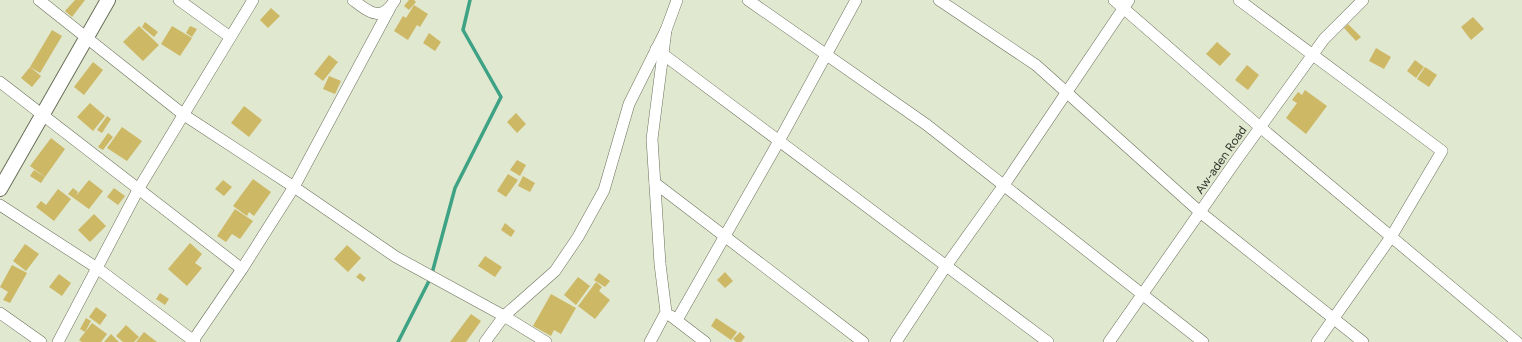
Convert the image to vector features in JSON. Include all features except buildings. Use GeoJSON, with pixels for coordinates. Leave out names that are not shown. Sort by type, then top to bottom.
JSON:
{"type":"FeatureCollection","features":[{"type":"Feature","properties":{"kind":"street"},"geometry":{"type":"LineString","coordinates":[[39,0],[184,115],[294,187],[396,257],[504,316],[546,342]]}},
{"type":"Feature","properties":{"kind":"street"},"geometry":{"type":"LineString","coordinates":[[0,189],[108,0]]}},
{"type":"Feature","properties":{"kind":"street"},"geometry":{"type":"LineString","coordinates":[[179,0],[230,37]]}},
{"type":"Feature","properties":{"kind":"street"},"geometry":{"type":"LineString","coordinates":[[58,342],[139,188],[253,0]]}},
{"type":"Feature","properties":{"kind":"street"},"geometry":{"type":"LineString","coordinates":[[353,0],[370,13],[380,14],[392,4]]}},
{"type":"Feature","properties":{"kind":"street"},"geometry":{"type":"LineString","coordinates":[[650,342],[666,312],[660,264],[652,139],[660,51],[677,0]]}},
{"type":"Feature","properties":{"kind":"street"},"geometry":{"type":"LineString","coordinates":[[748,0],[927,125],[1204,342]]}},
{"type":"Feature","properties":{"kind":"street"},"geometry":{"type":"LineString","coordinates":[[677,320],[779,141],[825,54],[856,0]]}},
{"type":"Feature","properties":{"kind":"street"},"geometry":{"type":"LineString","coordinates":[[939,0],[1036,65],[1200,212],[1363,342]]}},
{"type":"Feature","properties":{"kind":"street"},"geometry":{"type":"LineString","coordinates":[[1114,0],[1126,4],[1260,127],[1517,342]]}},
{"type":"Feature","properties":{"kind":"street"},"geometry":{"type":"LineString","coordinates":[[1239,0],[1442,152],[1391,237],[1317,342]]}},
{"type":"Feature","properties":{"kind":"street","name":"Aw-aden Road"},"geometry":{"type":"LineString","coordinates":[[1109,342],[1260,127],[1324,39],[1363,0]]}},
{"type":"Feature","properties":{"kind":"street"},"geometry":{"type":"LineString","coordinates":[[0,205],[96,268],[194,342],[294,187],[392,4]]}},
{"type":"Feature","properties":{"kind":"street"},"geometry":{"type":"LineString","coordinates":[[896,342],[946,266],[1004,185],[1126,4]]}},
{"type":"Feature","properties":{"kind":"street"},"geometry":{"type":"LineString","coordinates":[[660,51],[1048,342]]}},
{"type":"Feature","properties":{"kind":"street"},"geometry":{"type":"LineString","coordinates":[[485,342],[504,316],[555,271],[578,236],[604,190],[629,104],[660,51]]}},
{"type":"Feature","properties":{"kind":"street"},"geometry":{"type":"LineString","coordinates":[[0,82],[242,269]]}},
{"type":"Feature","properties":{"kind":"street"},"geometry":{"type":"LineString","coordinates":[[655,183],[863,342]]}},
{"type":"Feature","properties":{"kind":"street"},"geometry":{"type":"LineString","coordinates":[[666,312],[705,342]]}},
{"type":"Feature","properties":{"kind":"street"},"geometry":{"type":"LineString","coordinates":[[0,313],[40,342]]}},
{"type":"Feature","properties":{"kind":"waterway"},"geometry":{"type":"LineString","coordinates":[[398,342],[431,277],[455,188],[501,97],[463,30],[470,0]]}}]}
